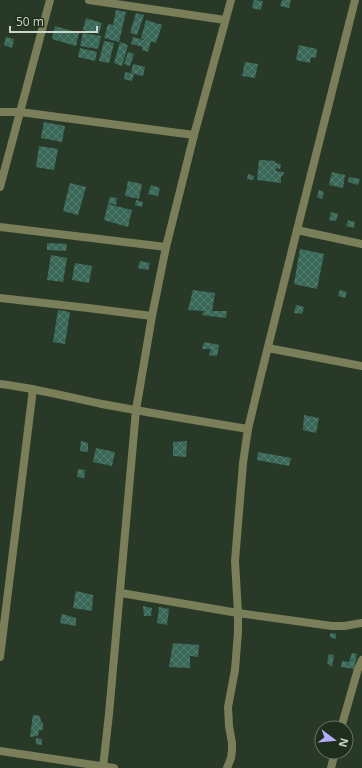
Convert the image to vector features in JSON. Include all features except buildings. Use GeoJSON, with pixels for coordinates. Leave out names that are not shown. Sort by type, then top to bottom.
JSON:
{"type":"FeatureCollection","features":[{"type":"Feature","properties":{"kind":"street"},"geometry":{"type":"LineString","coordinates":[[0,187],[50,0]]}},
{"type":"Feature","properties":{"kind":"street"},"geometry":{"type":"LineString","coordinates":[[89,0],[225,20]]}},
{"type":"Feature","properties":{"kind":"street"},"geometry":{"type":"LineString","coordinates":[[104,767],[121,593],[136,410],[152,316],[166,247],[230,0]]}},
{"type":"Feature","properties":{"kind":"street"},"geometry":{"type":"LineString","coordinates":[[226,768],[231,758],[232,750],[228,707],[236,663],[238,613],[235,561],[243,463],[248,429],[355,0]]}},
{"type":"Feature","properties":{"kind":"street"},"geometry":{"type":"LineString","coordinates":[[0,112],[20,112],[194,135]]}},
{"type":"Feature","properties":{"kind":"street"},"geometry":{"type":"LineString","coordinates":[[0,227],[166,247]]}},
{"type":"Feature","properties":{"kind":"street"},"geometry":{"type":"LineString","coordinates":[[297,230],[362,244]]}},
{"type":"Feature","properties":{"kind":"street"},"geometry":{"type":"LineString","coordinates":[[0,298],[152,316]]}},
{"type":"Feature","properties":{"kind":"street"},"geometry":{"type":"LineString","coordinates":[[268,348],[362,366]]}},
{"type":"Feature","properties":{"kind":"street"},"geometry":{"type":"LineString","coordinates":[[0,384],[33,389],[136,410],[248,429]]}},
{"type":"Feature","properties":{"kind":"street"},"geometry":{"type":"LineString","coordinates":[[0,657],[33,389]]}},
{"type":"Feature","properties":{"kind":"street"},"geometry":{"type":"LineString","coordinates":[[121,593],[238,613],[332,626],[362,623]]}},
{"type":"Feature","properties":{"kind":"street"},"geometry":{"type":"LineString","coordinates":[[343,720],[362,660]]}},
{"type":"Feature","properties":{"kind":"street"},"geometry":{"type":"LineString","coordinates":[[0,751],[114,768]]}}]}
